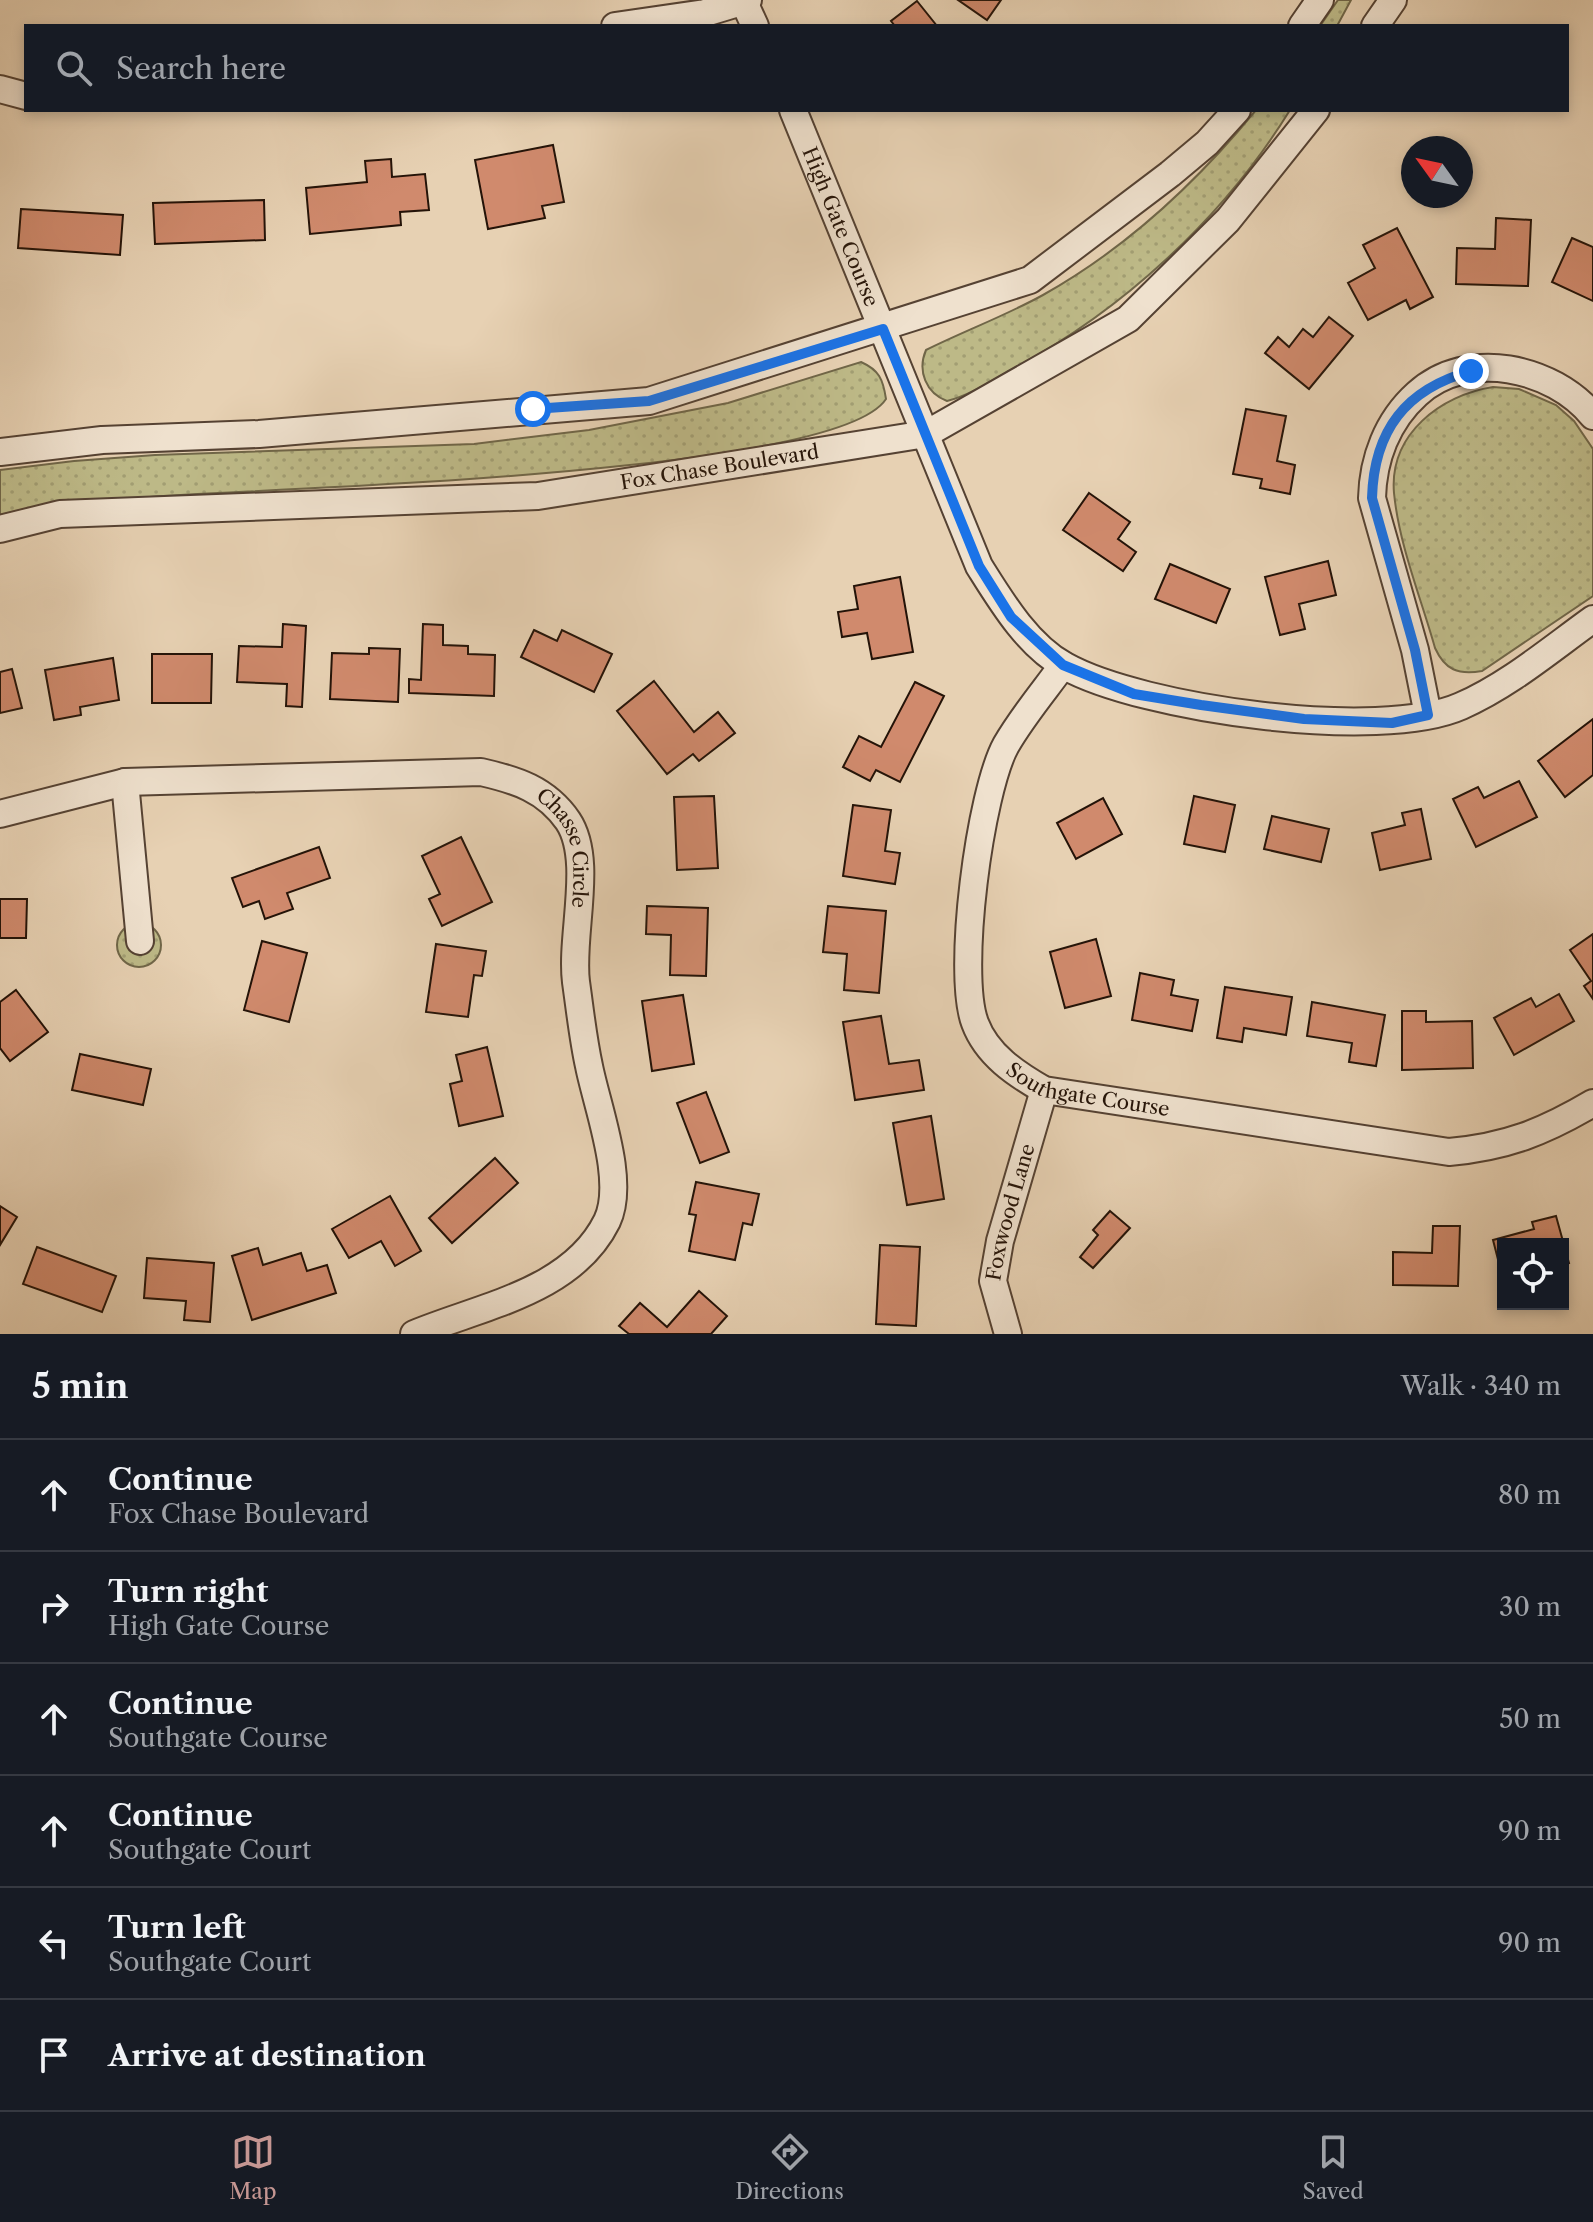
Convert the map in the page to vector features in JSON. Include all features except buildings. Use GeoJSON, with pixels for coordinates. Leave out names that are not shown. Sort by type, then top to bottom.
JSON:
{"type":"FeatureCollection","features":[{"type":"Feature","properties":{"kind":"street"},"geometry":{"type":"LineString","coordinates":[[1303,24],[1320,0]]}},
{"type":"Feature","properties":{"kind":"street"},"geometry":{"type":"LineString","coordinates":[[1376,24],[1393,0]]}},
{"type":"Feature","properties":{"kind":"street"},"geometry":{"type":"LineString","coordinates":[[629,24],[705,13],[746,1],[754,24]]}},
{"type":"Feature","properties":{"kind":"street"},"geometry":{"type":"LineString","coordinates":[[0,89],[24,95]]}},
{"type":"Feature","properties":{"kind":"street","name":"High Gate Course"},"geometry":{"type":"LineString","coordinates":[[794,112],[926,434]]}},
{"type":"Feature","properties":{"kind":"street"},"geometry":{"type":"LineString","coordinates":[[0,452],[102,440],[259,434],[649,401],[1030,280],[1170,174],[1207,143],[1235,112]]}},
{"type":"Feature","properties":{"kind":"street","name":"Fox Chase Boulevard"},"geometry":{"type":"LineString","coordinates":[[0,529],[60,514],[538,496],[926,434],[1128,319],[1228,220],[1314,112]]}},
{"type":"Feature","properties":{"kind":"street"},"geometry":{"type":"LineString","coordinates":[[1428,715],[1415,650],[1372,498],[1373,472],[1383,440],[1417,393],[1442,379],[1471,371],[1524,370],[1561,387],[1593,416]]}},
{"type":"Feature","properties":{"kind":"street"},"geometry":{"type":"LineString","coordinates":[[926,434],[979,566],[1011,617],[1063,665],[1134,694],[1201,705],[1392,723],[1460,707],[1497,686],[1593,619]]}},
{"type":"Feature","properties":{"kind":"street","name":"Southgate Course"},"geometry":{"type":"LineString","coordinates":[[1063,665],[1006,745],[990,784],[971,928],[969,994],[975,1023],[992,1051],[1016,1074],[1044,1090],[1449,1152],[1486,1149],[1545,1132],[1593,1103]]}},
{"type":"Feature","properties":{"kind":"street","name":"Chasse Circle"},"geometry":{"type":"LineString","coordinates":[[0,814],[125,782],[481,772],[518,780],[547,797],[569,823],[580,860],[573,961],[588,1066],[611,1152],[609,1217],[588,1251],[567,1270],[512,1297],[414,1334]]}},
{"type":"Feature","properties":{"kind":"street"},"geometry":{"type":"LineString","coordinates":[[125,782],[140,941]]}},
{"type":"Feature","properties":{"kind":"street","name":"Foxwood Lane"},"geometry":{"type":"LineString","coordinates":[[1008,1334],[993,1281],[1000,1241],[1044,1090]]}},
{"type":"Feature","properties":{"kind":"shaded area"},"geometry":{"type":"Polygon","coordinates":[[[1338,0],[1351,0],[1338,24],[1321,24],[1338,0]]]}},
{"type":"Feature","properties":{"kind":"shaded area"},"geometry":{"type":"Polygon","coordinates":[[[1254,112],[1289,112],[1233,189],[1166,260],[1129,292],[1049,348],[985,385],[947,401],[934,393],[923,373],[926,350],[1029,303],[1103,257],[1184,188],[1254,112]]]}},
{"type":"Feature","properties":{"kind":"shaded area"},"geometry":{"type":"Polygon","coordinates":[[[861,362],[879,376],[886,399],[845,425],[766,446],[542,474],[131,498],[0,515],[0,470],[155,455],[474,444],[589,430],[728,403],[861,362]]]}},
{"type":"Feature","properties":{"kind":"shaded area"},"geometry":{"type":"Polygon","coordinates":[[[1493,387],[1519,389],[1556,405],[1574,421],[1593,449],[1593,596],[1482,671],[1466,672],[1448,666],[1435,648],[1401,532],[1394,493],[1395,472],[1409,436],[1422,421],[1455,399],[1493,387]]]}},
{"type":"Feature","properties":{"kind":"shaded area"},"geometry":{"type":"Polygon","coordinates":[[[139,923],[155,929],[161,945],[155,961],[139,967],[123,961],[117,945],[123,929],[139,923]]]}},
{"type":"Feature","properties":{"kind":"route"},"geometry":{"type":"LineString","coordinates":[[533,409],[649,401],[883,329],[979,566],[1011,617],[1063,665],[1134,694],[1304,719],[1392,723],[1428,715],[1415,650],[1372,498],[1373,472],[1383,440],[1417,393],[1442,379],[1471,371]]}}]}
